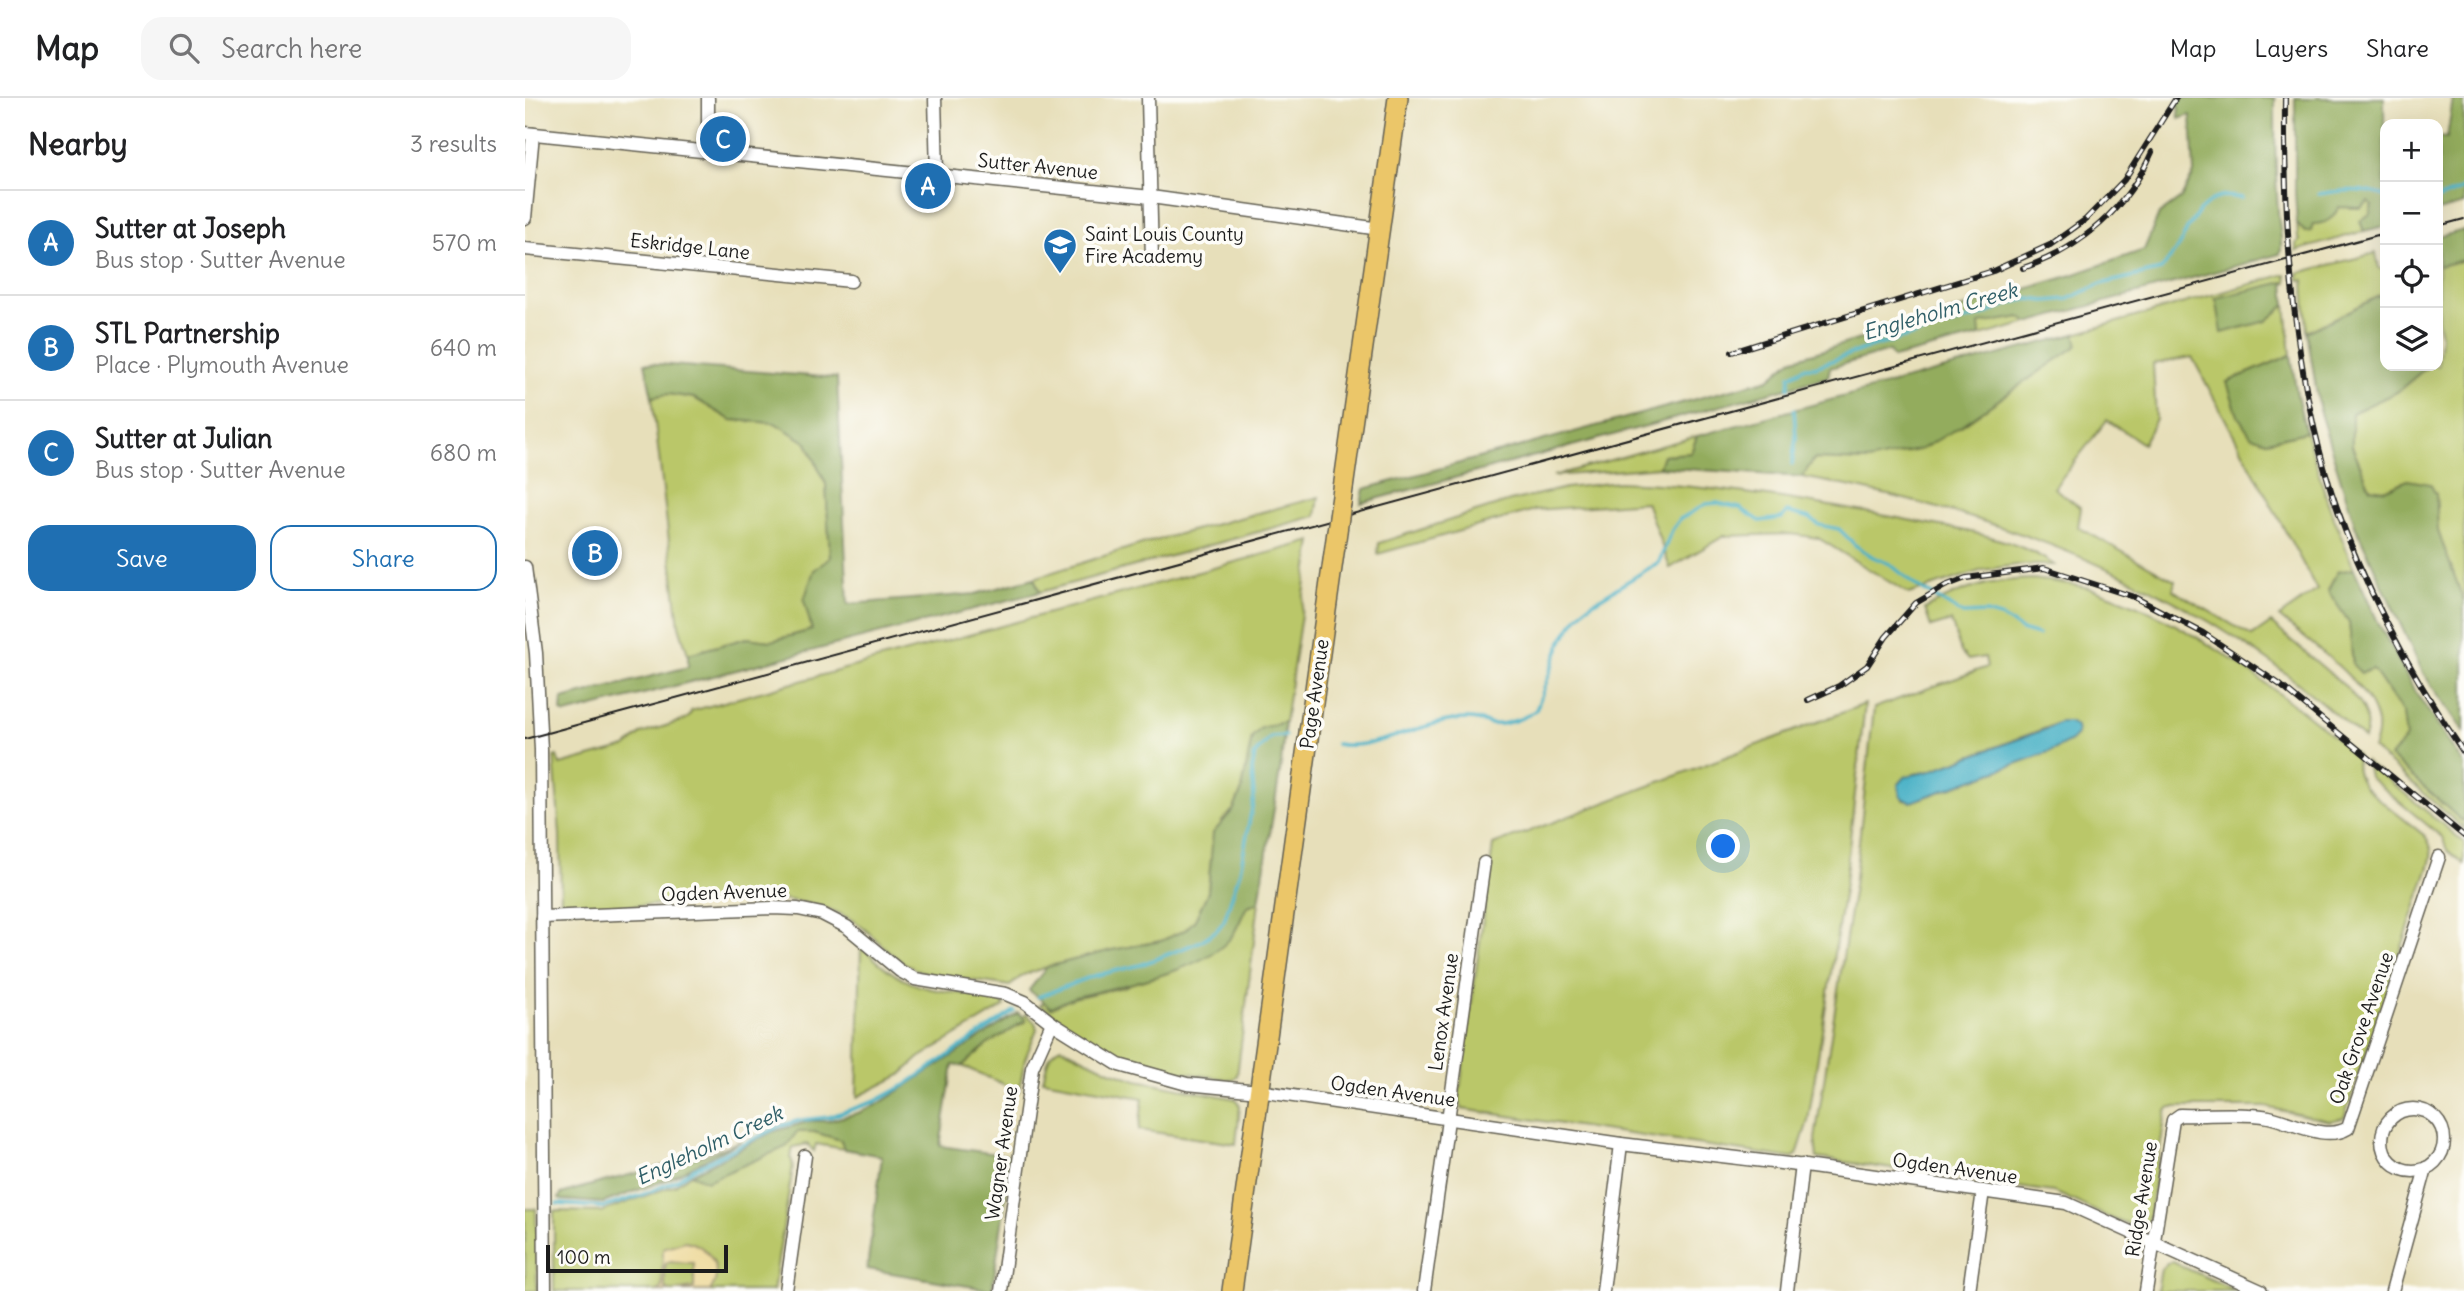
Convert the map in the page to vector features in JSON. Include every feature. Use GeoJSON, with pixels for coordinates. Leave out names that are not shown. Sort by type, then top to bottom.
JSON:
{"type":"FeatureCollection","features":[{"type":"Feature","properties":{"kind":"main road","name":"Page Avenue"},"geometry":{"type":"LineString","coordinates":[[1232,1291],[1398,98]]}},
{"type":"Feature","properties":{"kind":"street"},"geometry":{"type":"LineString","coordinates":[[708,98],[708,150]]}},
{"type":"Feature","properties":{"kind":"street"},"geometry":{"type":"LineString","coordinates":[[935,98],[937,174]]}},
{"type":"Feature","properties":{"kind":"street"},"geometry":{"type":"LineString","coordinates":[[1148,98],[1152,260]]}},
{"type":"Feature","properties":{"kind":"street"},"geometry":{"type":"LineString","coordinates":[[525,218],[529,133]]}},
{"type":"Feature","properties":{"kind":"street","name":"Sutter Avenue"},"geometry":{"type":"LineString","coordinates":[[529,133],[1151,197],[1380,229]]}},
{"type":"Feature","properties":{"kind":"street","name":"Eskridge Lane"},"geometry":{"type":"LineString","coordinates":[[525,249],[851,281]]}},
{"type":"Feature","properties":{"kind":"street"},"geometry":{"type":"LineString","coordinates":[[525,567],[539,694],[545,1291]]}},
{"type":"Feature","properties":{"kind":"street","name":"Oak Grove Avenue"},"geometry":{"type":"LineString","coordinates":[[2180,1115],[2266,1116],[2329,1134],[2348,1128],[2439,856]]}},
{"type":"Feature","properties":{"kind":"street","name":"Lenox Avenue"},"geometry":{"type":"LineString","coordinates":[[1424,1291],[1484,863]]}},
{"type":"Feature","properties":{"kind":"street","name":"Ogden Avenue"},"geometry":{"type":"LineString","coordinates":[[543,917],[772,908],[798,909],[822,914],[847,927],[900,971],[915,979],[1006,994],[1025,1003],[1052,1024],[1119,1065],[1187,1084],[1259,1091],[1621,1144],[1802,1165],[2066,1203],[2261,1291]]}},
{"type":"Feature","properties":{"kind":"street","name":"Wagner Avenue"},"geometry":{"type":"LineString","coordinates":[[1001,1291],[1032,1068],[1052,1024]]}},
{"type":"Feature","properties":{"kind":"street"},"geometry":{"type":"LineString","coordinates":[[2392,1291],[2426,1168],[2441,1154],[2444,1133],[2432,1116],[2423,1111],[2403,1111],[2387,1124],[2383,1143],[2385,1152],[2390,1161],[2407,1170],[2426,1168]]}},
{"type":"Feature","properties":{"kind":"street","name":"Ridge Avenue"},"geometry":{"type":"LineString","coordinates":[[2146,1291],[2173,1120],[2180,1115]]}},
{"type":"Feature","properties":{"kind":"street"},"geometry":{"type":"LineString","coordinates":[[1603,1291],[1621,1144]]}},
{"type":"Feature","properties":{"kind":"street"},"geometry":{"type":"LineString","coordinates":[[786,1291],[805,1156]]}},
{"type":"Feature","properties":{"kind":"street"},"geometry":{"type":"LineString","coordinates":[[1787,1291],[1802,1165]]}},
{"type":"Feature","properties":{"kind":"street"},"geometry":{"type":"LineString","coordinates":[[1969,1291],[1983,1191]]}},
{"type":"Feature","properties":{"kind":"green space"},"geometry":{"type":"Polygon","coordinates":[[[2181,98],[2275,98],[2280,254],[2028,323],[2020,317],[1979,324],[1980,336],[1893,358],[1889,351],[1830,368],[1828,377],[1361,503],[1364,489],[1769,379],[1791,360],[2072,275],[2144,250],[2159,214],[2181,198],[2194,173],[2191,115],[2179,119],[2178,102],[2181,98]]]}},
{"type":"Feature","properties":{"kind":"green space"},"geometry":{"type":"Polygon","coordinates":[[[2295,98],[2384,98],[2384,119],[2380,119],[2380,227],[2364,231],[2360,221],[2370,214],[2372,205],[2369,202],[2360,208],[2339,207],[2329,220],[2313,224],[2311,231],[2305,232],[2297,224],[2295,98]]]}},
{"type":"Feature","properties":{"kind":"green space"},"geometry":{"type":"Polygon","coordinates":[[[2453,98],[2464,98],[2464,204],[2443,210],[2443,138],[2447,138],[2453,98]]]}},
{"type":"Feature","properties":{"kind":"green space"},"geometry":{"type":"Polygon","coordinates":[[[2369,201],[2372,204],[2370,214],[2360,221],[2364,231],[2296,251],[2296,244],[2300,240],[2297,224],[2305,232],[2313,224],[2333,217],[2339,207],[2360,208],[2369,201]]]}},
{"type":"Feature","properties":{"kind":"green space"},"geometry":{"type":"Polygon","coordinates":[[[2464,230],[2464,260],[2443,265],[2443,236],[2464,230]]]}},
{"type":"Feature","properties":{"kind":"green space"},"geometry":{"type":"Polygon","coordinates":[[[2376,253],[2380,268],[2380,296],[2307,332],[2304,280],[2299,280],[2298,273],[2376,253]]]}},
{"type":"Feature","properties":{"kind":"green space"},"geometry":{"type":"Polygon","coordinates":[[[2464,260],[2464,602],[2438,531],[2436,494],[2408,480],[2384,490],[2370,488],[2352,446],[2352,413],[2397,392],[2422,371],[2443,371],[2443,265],[2464,260]]]}},
{"type":"Feature","properties":{"kind":"green space"},"geometry":{"type":"Polygon","coordinates":[[[2286,274],[2287,282],[2216,299],[2266,321],[2286,305],[2291,355],[2227,382],[2267,441],[2306,432],[2328,503],[2354,569],[2337,572],[2328,591],[2349,622],[2353,665],[2373,669],[2403,713],[2406,738],[2390,757],[2464,820],[2464,829],[2373,749],[2377,723],[2363,693],[2337,664],[2279,617],[2317,590],[2192,357],[2153,364],[2156,419],[2143,444],[2107,420],[2054,488],[2081,508],[2078,527],[2175,581],[2173,590],[2252,636],[2271,623],[2346,687],[2356,699],[2366,717],[2364,739],[2269,661],[2216,626],[2105,567],[1986,522],[1864,489],[1802,477],[1814,459],[1868,461],[1961,426],[2077,345],[2075,334],[2286,274]]]}},
{"type":"Feature","properties":{"kind":"green space"},"geometry":{"type":"Polygon","coordinates":[[[2284,282],[2286,305],[2266,321],[2222,333],[2216,298],[2284,282]]]}},
{"type":"Feature","properties":{"kind":"green space"},"geometry":{"type":"Polygon","coordinates":[[[2380,296],[2380,371],[2422,371],[2397,392],[2352,413],[2352,446],[2370,488],[2384,490],[2408,480],[2430,484],[2436,494],[2438,531],[2464,602],[2464,732],[2423,673],[2356,528],[2320,413],[2307,332],[2380,296]]]}},
{"type":"Feature","properties":{"kind":"green space"},"geometry":{"type":"Polygon","coordinates":[[[2020,317],[2028,323],[1980,336],[1978,324],[2020,317]]]}},
{"type":"Feature","properties":{"kind":"green space"},"geometry":{"type":"Polygon","coordinates":[[[2075,334],[2078,345],[1961,426],[1922,449],[1868,461],[1814,459],[1802,477],[1659,467],[1663,455],[1691,453],[1697,436],[2075,334]]]}},
{"type":"Feature","properties":{"kind":"green space"},"geometry":{"type":"Polygon","coordinates":[[[2291,355],[2306,432],[2267,441],[2251,436],[2238,416],[2227,382],[2291,355]]]}},
{"type":"Feature","properties":{"kind":"green space"},"geometry":{"type":"Polygon","coordinates":[[[645,363],[837,378],[848,604],[975,594],[1034,578],[1040,592],[566,714],[561,712],[562,699],[688,667],[688,654],[747,638],[771,641],[812,630],[804,600],[814,570],[830,558],[826,484],[807,443],[775,423],[731,420],[694,398],[668,394],[652,397],[645,363]]]}},
{"type":"Feature","properties":{"kind":"green space"},"geometry":{"type":"Polygon","coordinates":[[[668,394],[694,398],[731,420],[775,423],[807,443],[826,484],[830,558],[814,570],[812,630],[771,641],[747,638],[688,654],[679,626],[652,397],[668,394]]]}},
{"type":"Feature","properties":{"kind":"green space"},"geometry":{"type":"Polygon","coordinates":[[[1697,436],[1691,453],[1663,455],[1659,467],[1553,476],[1697,436]]]}},
{"type":"Feature","properties":{"kind":"green space"},"geometry":{"type":"Polygon","coordinates":[[[1618,482],[1689,486],[1758,495],[1937,525],[2019,546],[2054,565],[2016,565],[1983,570],[1909,594],[1818,538],[1791,534],[1724,536],[1670,568],[1646,502],[1535,510],[1378,554],[1379,543],[1510,501],[1566,488],[1618,482]]]}},
{"type":"Feature","properties":{"kind":"green space"},"geometry":{"type":"Polygon","coordinates":[[[1319,497],[1316,516],[1040,592],[1034,578],[1145,543],[1319,497]]]}},
{"type":"Feature","properties":{"kind":"green space"},"geometry":{"type":"Polygon","coordinates":[[[1312,541],[1285,722],[1261,728],[1252,737],[1242,790],[1234,809],[1222,821],[1210,867],[1208,892],[1195,920],[1185,930],[1161,941],[1112,950],[1047,967],[1023,975],[1010,986],[918,970],[898,959],[848,918],[816,905],[794,901],[782,899],[561,909],[560,835],[554,757],[557,756],[560,765],[626,747],[641,734],[684,720],[690,716],[691,711],[1312,541]]]}},
{"type":"Feature","properties":{"kind":"green space"},"geometry":{"type":"Polygon","coordinates":[[[2354,569],[2413,688],[2464,765],[2462,821],[2390,757],[2406,738],[2403,713],[2373,669],[2361,673],[2353,665],[2349,622],[2328,591],[2337,572],[2354,569]]]}},
{"type":"Feature","properties":{"kind":"green space"},"geometry":{"type":"Polygon","coordinates":[[[2033,579],[2096,590],[2165,619],[2233,660],[2357,755],[2357,773],[2365,788],[2425,836],[2431,848],[2428,870],[2344,1118],[2329,1121],[2266,1107],[2171,1107],[2165,1118],[2148,1221],[2144,1227],[2113,1219],[2053,1192],[1817,1158],[1815,1139],[1854,886],[1874,708],[1987,667],[1985,657],[1968,660],[1961,652],[1951,621],[1931,627],[1925,609],[1977,586],[2033,579]],[[2059,722],[1927,772],[1914,774],[1903,800],[1912,802],[2054,750],[2059,722]]]}},
{"type":"Feature","properties":{"kind":"green space"},"geometry":{"type":"Polygon","coordinates":[[[1865,704],[1845,883],[1808,1121],[1797,1155],[1791,1158],[1462,1109],[1459,1096],[1493,845],[1865,704]]]}},
{"type":"Feature","properties":{"kind":"green space"},"geometry":{"type":"Polygon","coordinates":[[[1285,722],[1281,765],[1259,902],[1247,906],[1232,936],[1203,959],[1182,968],[1076,997],[1051,1008],[1029,990],[1047,967],[1112,950],[1161,941],[1185,930],[1195,920],[1208,892],[1213,833],[1234,809],[1242,790],[1252,737],[1261,728],[1285,722]]]}},
{"type":"Feature","properties":{"kind":"green space"},"geometry":{"type":"Polygon","coordinates":[[[2366,762],[2464,842],[2464,864],[2447,850],[2442,837],[2369,777],[2366,762]]]}},
{"type":"Feature","properties":{"kind":"green space"},"geometry":{"type":"Polygon","coordinates":[[[1259,902],[1237,1076],[1233,1080],[1161,1068],[1111,1052],[1040,1005],[1044,1002],[1051,1008],[1073,998],[1124,987],[1231,937],[1247,906],[1259,902]]]}},
{"type":"Feature","properties":{"kind":"green space"},"geometry":{"type":"Polygon","coordinates":[[[861,945],[877,961],[908,981],[923,987],[998,998],[1005,1006],[919,1058],[901,1075],[857,1097],[861,945]]]}},
{"type":"Feature","properties":{"kind":"green space"},"geometry":{"type":"Polygon","coordinates":[[[1018,1013],[1026,1020],[988,1044],[962,1066],[953,1065],[940,1146],[1012,1156],[992,1290],[867,1269],[882,1156],[844,1149],[841,1140],[814,1132],[797,1132],[786,1147],[707,1181],[691,1174],[772,1132],[810,1121],[827,1121],[858,1113],[880,1103],[1018,1013]]]}},
{"type":"Feature","properties":{"kind":"green space"},"geometry":{"type":"Polygon","coordinates":[[[1026,1014],[1035,1022],[1037,1029],[1025,1059],[1019,1091],[962,1066],[988,1044],[1026,1021],[1022,1017],[1026,1014]]]}},
{"type":"Feature","properties":{"kind":"green space"},"geometry":{"type":"Polygon","coordinates":[[[1061,1047],[1110,1071],[1137,1080],[1236,1099],[1240,1106],[1236,1144],[1139,1130],[1143,1098],[1043,1080],[1050,1056],[1061,1047]]]}},
{"type":"Feature","properties":{"kind":"green space"},"geometry":{"type":"Polygon","coordinates":[[[796,1132],[814,1132],[841,1140],[844,1149],[816,1144],[814,1151],[807,1144],[793,1147],[793,1166],[773,1291],[554,1291],[554,1211],[601,1212],[675,1185],[691,1174],[707,1181],[796,1132]]]}},
{"type":"Feature","properties":{"kind":"green space"},"geometry":{"type":"Polygon","coordinates":[[[741,1141],[671,1178],[603,1203],[559,1198],[561,1194],[704,1155],[741,1141]]]}},
{"type":"Feature","properties":{"kind":"green space"},"geometry":{"type":"Polygon","coordinates":[[[525,1209],[536,1209],[537,1291],[525,1291],[525,1209]]]}},
{"type":"Feature","properties":{"kind":"green space"},"geometry":{"type":"Polygon","coordinates":[[[2173,1262],[2237,1291],[2157,1291],[2161,1269],[2167,1263],[2173,1262]]]}},
{"type":"Feature","properties":{"kind":"sand"},"geometry":{"type":"Polygon","coordinates":[[[685,1241],[700,1247],[712,1259],[716,1274],[710,1291],[675,1291],[694,1288],[694,1263],[668,1262],[665,1265],[665,1288],[669,1291],[658,1291],[662,1287],[663,1248],[685,1241]]]}},
{"type":"Feature","properties":{"kind":"water"},"geometry":{"type":"Polygon","coordinates":[[[2059,722],[2070,722],[2076,727],[2077,735],[2054,750],[1911,802],[1900,794],[1898,785],[1906,776],[1927,772],[2059,722]]]}},
{"type":"Feature","properties":{"kind":"waterway","name":"Engleholm Creek"},"geometry":{"type":"LineString","coordinates":[[2443,197],[2461,190],[2464,186]]}},
{"type":"Feature","properties":{"kind":"waterway","name":"Engleholm Creek"},"geometry":{"type":"LineString","coordinates":[[2319,194],[2352,190],[2380,195]]}},
{"type":"Feature","properties":{"kind":"waterway","name":"Engleholm Creek"},"geometry":{"type":"LineString","coordinates":[[1789,388],[1790,376],[1806,367],[1815,367],[1861,350],[1983,315],[2014,302],[2029,299],[2068,299],[2101,284],[2161,270],[2180,245],[2200,210],[2212,200],[2225,196],[2242,198]]}},
{"type":"Feature","properties":{"kind":"waterway","name":"Engleholm Creek"},"geometry":{"type":"LineString","coordinates":[[1792,464],[1796,438],[1794,410]]}},
{"type":"Feature","properties":{"kind":"waterway","name":"Engleholm Creek"},"geometry":{"type":"LineString","coordinates":[[1336,744],[1369,743],[1452,720],[1472,719],[1502,724],[1532,713],[1536,710],[1561,643],[1586,607],[1659,562],[1672,530],[1680,519],[1706,504],[1717,503],[1740,508],[1760,521],[1782,518],[1787,512],[1810,518],[1819,525],[1839,529],[1855,545],[1890,564],[1915,585],[1963,614],[1986,613],[2038,635]]}},
{"type":"Feature","properties":{"kind":"waterway","name":"Engleholm Creek"},"geometry":{"type":"LineString","coordinates":[[1038,997],[1093,976],[1140,965],[1201,941],[1217,930],[1224,921],[1240,871],[1254,797],[1252,770],[1255,754],[1271,737],[1285,736]]}},
{"type":"Feature","properties":{"kind":"waterway","name":"Engleholm Creek"},"geometry":{"type":"LineString","coordinates":[[557,1204],[604,1207],[639,1196],[677,1180],[693,1169],[780,1126],[801,1120],[829,1117],[876,1101],[907,1084],[1014,1011]]}},
{"type":"Feature","properties":{"kind":"tram line"},"geometry":{"type":"LineString","coordinates":[[2443,225],[2464,219]]}},
{"type":"Feature","properties":{"kind":"tram line"},"geometry":{"type":"LineString","coordinates":[[525,739],[2380,234]]}},
{"type":"Feature","properties":{"kind":"railway"},"geometry":{"type":"LineString","coordinates":[[1732,352],[1993,271],[2050,245],[2085,220],[2124,180],[2176,98]]}},
{"type":"Feature","properties":{"kind":"railway"},"geometry":{"type":"LineString","coordinates":[[2285,98],[2286,191],[2292,284],[2304,376],[2324,467],[2365,580],[2421,686],[2464,753]]}},
{"type":"Feature","properties":{"kind":"railway"},"geometry":{"type":"LineString","coordinates":[[2023,268],[2064,250],[2100,224],[2130,191],[2152,152]]}},
{"type":"Feature","properties":{"kind":"railway"},"geometry":{"type":"LineString","coordinates":[[1808,700],[1839,686],[1867,666],[1886,637],[1916,603],[1945,586],[1966,578],[2044,568],[2134,597],[2203,633],[2279,684],[2464,836]]}},
{"type":"Feature","properties":{"kind":"place","name":"Sutter at Julian"},"geometry":{"type":"Point","coordinates":[723,139]}},
{"type":"Feature","properties":{"kind":"place","name":"Sutter at Joseph"},"geometry":{"type":"Point","coordinates":[928,186]}},
{"type":"Feature","properties":{"kind":"place","name":"Saint Louis County Fire Academy"},"geometry":{"type":"Point","coordinates":[1060,275]}},
{"type":"Feature","properties":{"kind":"place","name":"STL Partnership"},"geometry":{"type":"Point","coordinates":[595,553]}}]}
